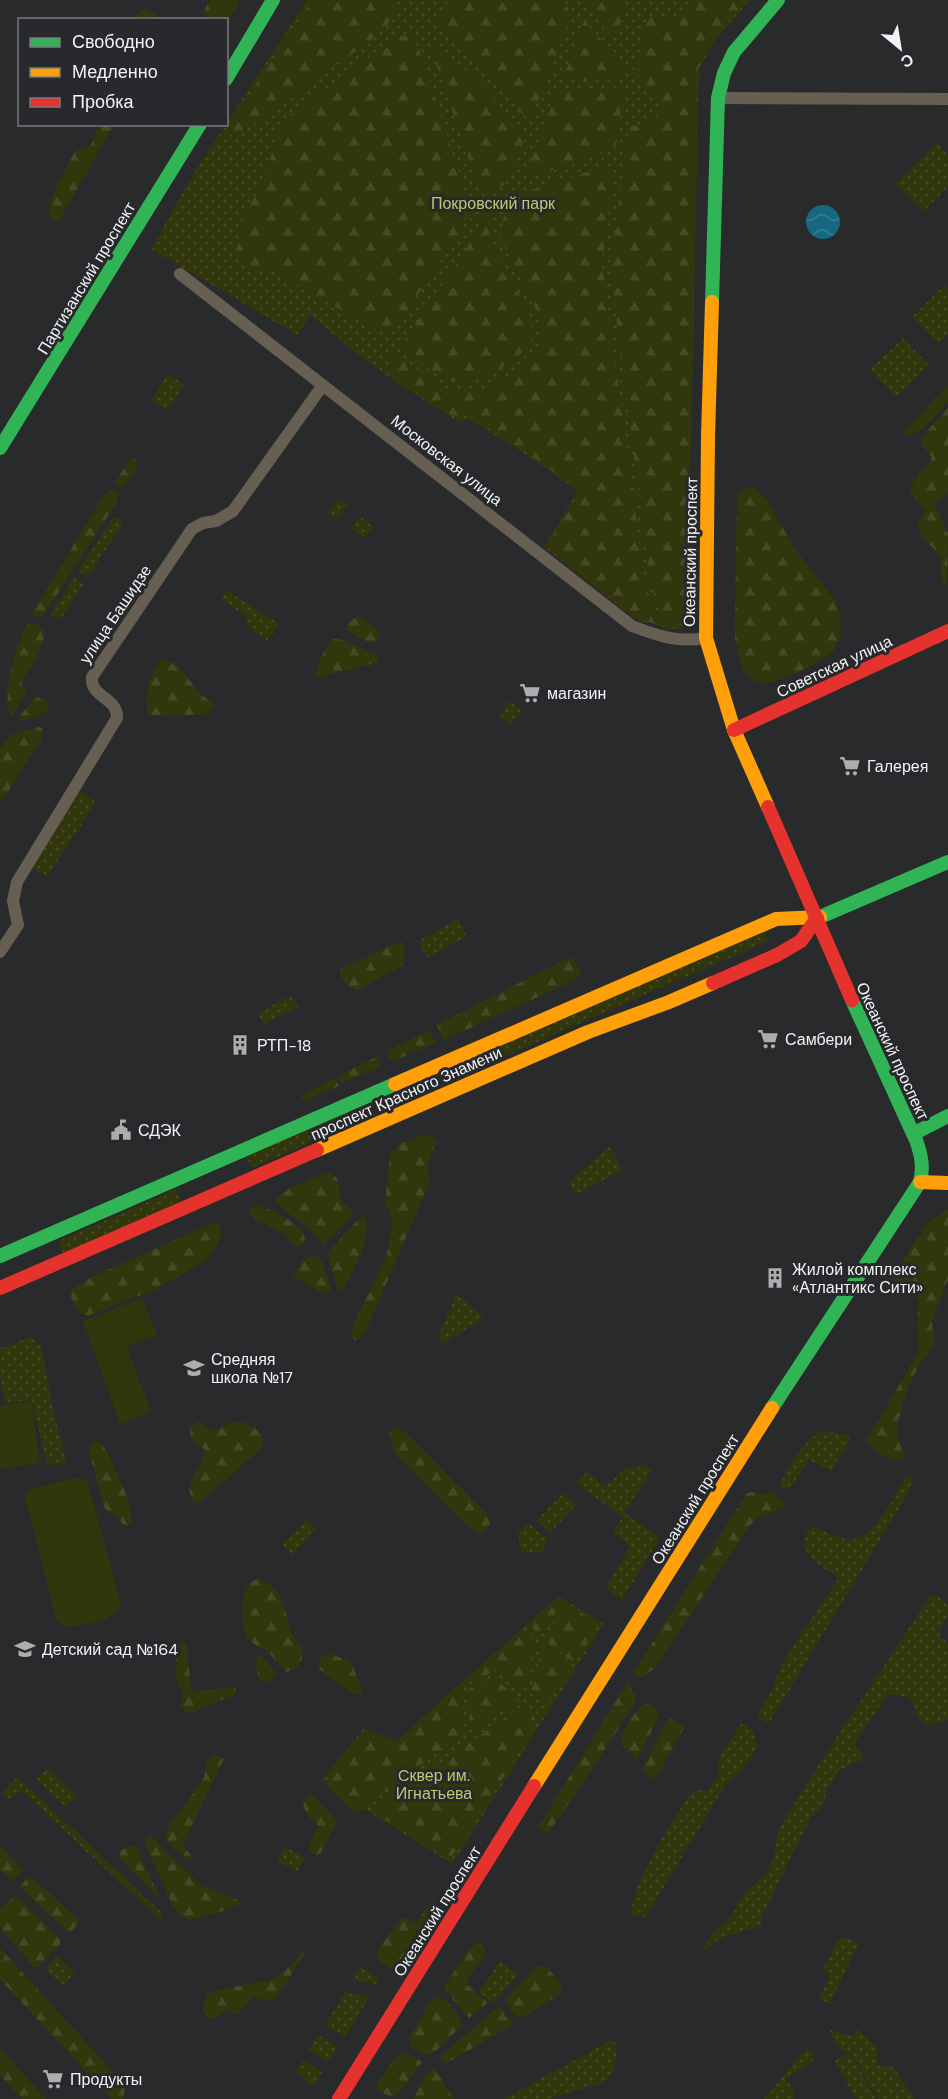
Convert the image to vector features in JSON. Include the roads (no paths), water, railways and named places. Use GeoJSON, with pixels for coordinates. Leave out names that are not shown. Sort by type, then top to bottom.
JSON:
{"type":"FeatureCollection","features":[{"type":"Feature","properties":{"kind":"main road"},"geometry":{"type":"LineString","coordinates":[[228,76],[273,0]]}},
{"type":"Feature","properties":{"kind":"main road","name":"Океанский проспект"},"geometry":{"type":"LineString","coordinates":[[345,2097],[745,1450],[920,1182],[924,1169],[913,1134],[734,730],[706,638],[708,436],[718,99],[724,73],[734,52],[778,0]]}},
{"type":"Feature","properties":{"kind":"main road","name":"Партизанский проспект"},"geometry":{"type":"LineString","coordinates":[[0,448],[199,126]]}},
{"type":"Feature","properties":{"kind":"main road","name":"Советская улица"},"geometry":{"type":"LineString","coordinates":[[734,730],[948,631]]}},
{"type":"Feature","properties":{"kind":"main road","name":"проспект Красного Знамени"},"geometry":{"type":"LineString","coordinates":[[0,1256],[770,921],[817,918],[948,862]]}},
{"type":"Feature","properties":{"kind":"main road","name":"проспект Красного Знамени"},"geometry":{"type":"LineString","coordinates":[[0,1288],[577,1037],[669,1002],[777,955],[801,941],[817,918]]}},
{"type":"Feature","properties":{"kind":"main road"},"geometry":{"type":"LineString","coordinates":[[913,1134],[948,1116]]}},
{"type":"Feature","properties":{"kind":"main road"},"geometry":{"type":"LineString","coordinates":[[920,1182],[948,1183]]}},
{"type":"Feature","properties":{"kind":"street"},"geometry":{"type":"LineString","coordinates":[[718,99],[948,99]]}},
{"type":"Feature","properties":{"kind":"street","name":"Московская улица"},"geometry":{"type":"LineString","coordinates":[[180,274],[632,626],[665,638],[688,641],[706,638]]}},
{"type":"Feature","properties":{"kind":"street","name":"улица Башидзе"},"geometry":{"type":"LineString","coordinates":[[0,952],[18,925],[13,901],[17,882],[117,718],[112,702],[95,691],[92,686],[92,677],[192,529],[203,523],[216,521],[233,511],[323,385]]}},
{"type":"Feature","properties":{"kind":"water"},"geometry":{"type":"Polygon","coordinates":[[[823,205],[835,210],[840,222],[835,234],[823,239],[811,234],[806,222],[811,210],[823,205]]]}},
{"type":"Feature","properties":{"kind":"place","name":"магазин"},"geometry":{"type":"Point","coordinates":[530,693]}},
{"type":"Feature","properties":{"kind":"place","name":"Галерея"},"geometry":{"type":"Point","coordinates":[850,766]}},
{"type":"Feature","properties":{"kind":"place","name":"Самбери"},"geometry":{"type":"Point","coordinates":[768,1039]}},
{"type":"Feature","properties":{"kind":"place","name":"РТП-18"},"geometry":{"type":"Point","coordinates":[240,1045]}},
{"type":"Feature","properties":{"kind":"place","name":"СДЭК"},"geometry":{"type":"Point","coordinates":[121,1130]}},
{"type":"Feature","properties":{"kind":"place","name":"Жилой комплекс «Атлантикс Сити»"},"geometry":{"type":"Point","coordinates":[775,1278]}},
{"type":"Feature","properties":{"kind":"place","name":"Средняя школа №17"},"geometry":{"type":"Point","coordinates":[194,1368]}},
{"type":"Feature","properties":{"kind":"place","name":"Детский сад №164"},"geometry":{"type":"Point","coordinates":[25,1649]}},
{"type":"Feature","properties":{"kind":"place","name":"Продукты"},"geometry":{"type":"Point","coordinates":[53,2079]}},
{"type":"Feature","properties":{"kind":"park label","name":"Покровский парк"},"geometry":{"type":"Point","coordinates":[493,203]}},
{"type":"Feature","properties":{"kind":"park label","name":"Cквер им. Игнатьева"},"geometry":{"type":"Point","coordinates":[434,1784]}}]}
